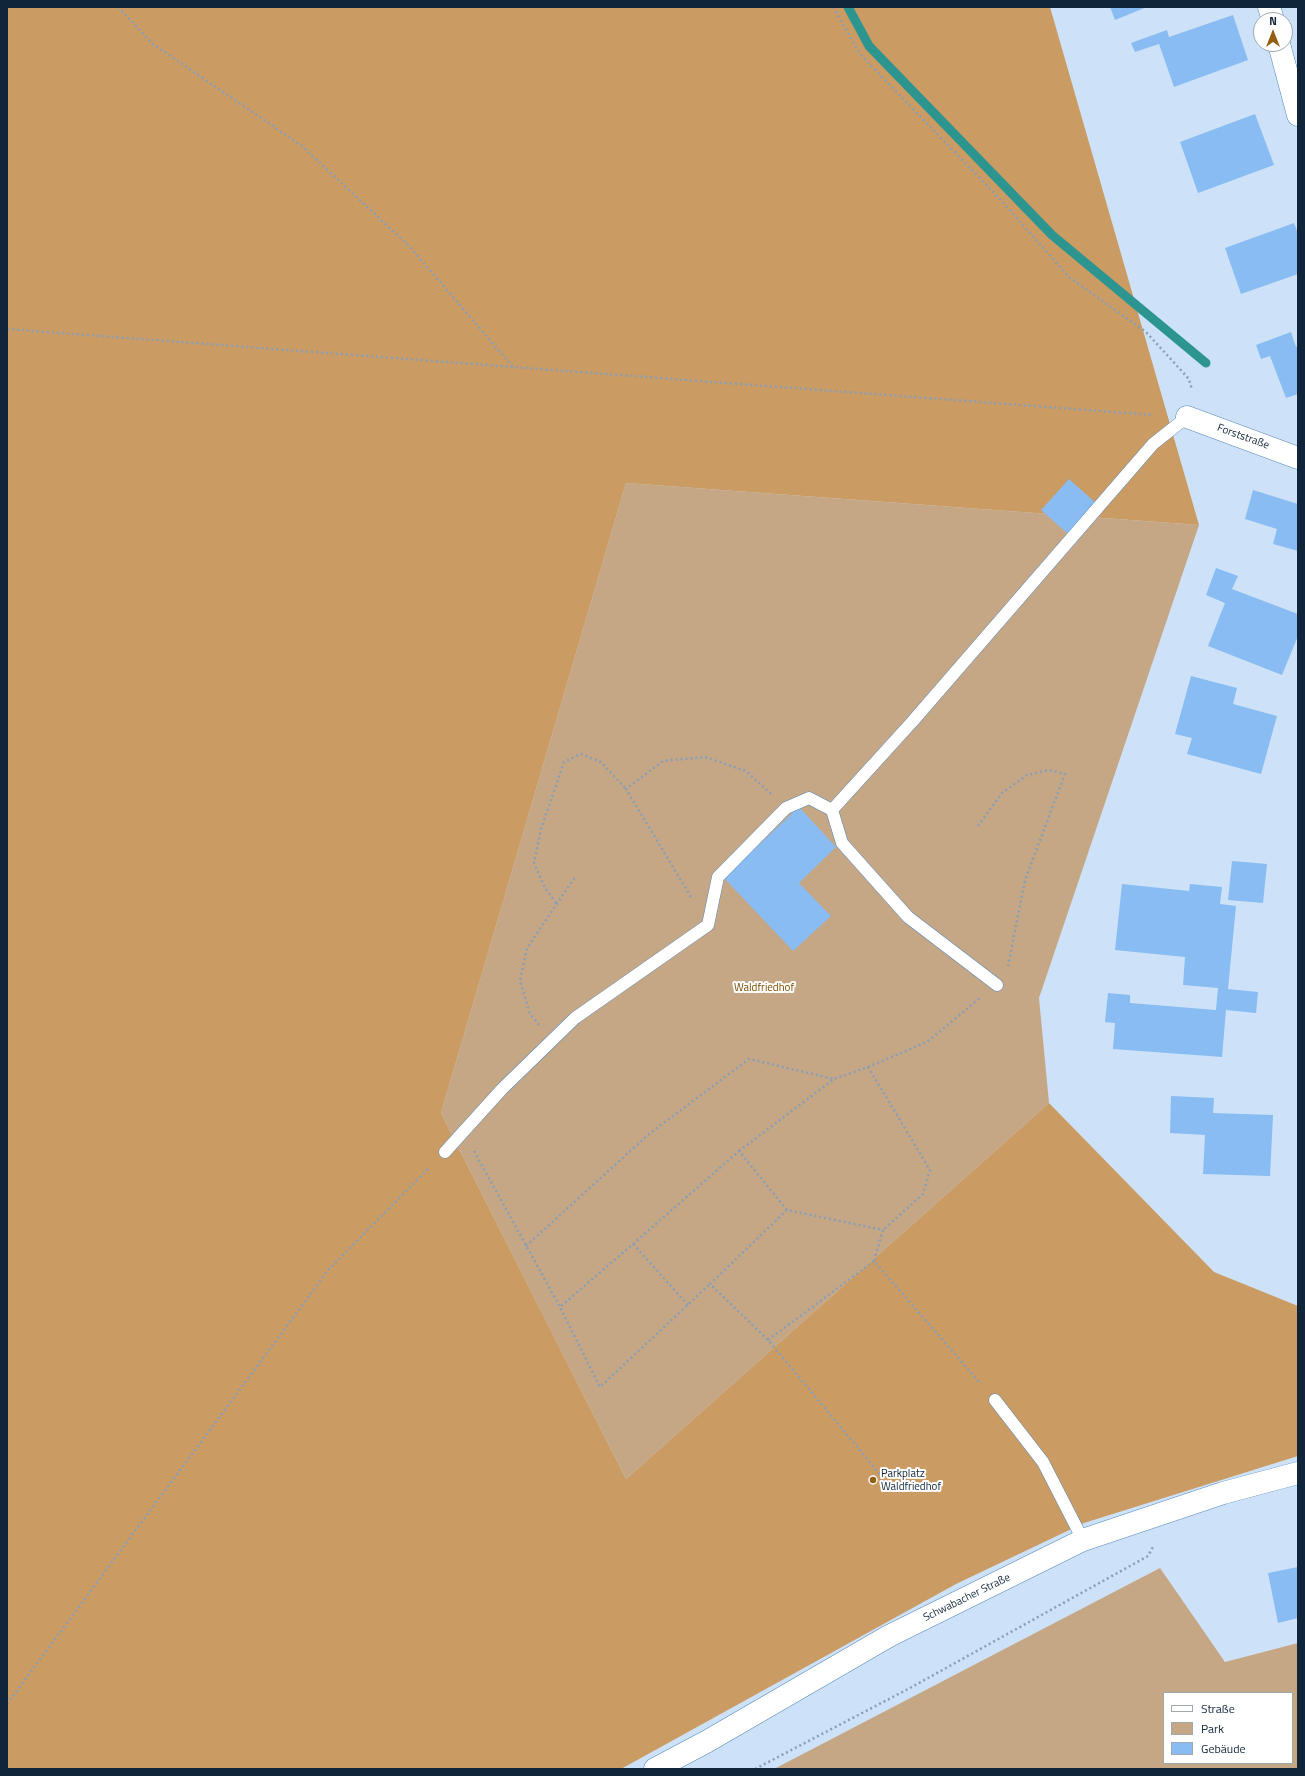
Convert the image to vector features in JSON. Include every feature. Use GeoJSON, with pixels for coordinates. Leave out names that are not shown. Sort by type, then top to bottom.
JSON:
{"type":"FeatureCollection","features":[{"type":"Feature","properties":{"kind":"main road"},"geometry":{"type":"LineString","coordinates":[[1281,52],[1298,115]]}},
{"type":"Feature","properties":{"kind":"main road","name":"Forststraße"},"geometry":{"type":"LineString","coordinates":[[1194,419],[1298,458]]}},
{"type":"Feature","properties":{"kind":"main road","name":"Schwabacher Straße"},"geometry":{"type":"LineString","coordinates":[[655,1769],[706,1742],[889,1636],[1083,1540],[1223,1493],[1298,1473]]}},
{"type":"Feature","properties":{"kind":"lane"},"geometry":{"type":"LineString","coordinates":[[832,810],[912,722],[1153,444],[1194,419]]}},
{"type":"Feature","properties":{"kind":"lane"},"geometry":{"type":"LineString","coordinates":[[445,1152],[502,1089],[575,1018],[708,925],[718,877],[786,808],[809,798],[832,810],[842,843],[908,917],[996,985]]}},
{"type":"Feature","properties":{"kind":"lane"},"geometry":{"type":"LineString","coordinates":[[995,1400],[1043,1462],[1083,1540]]}},
{"type":"Feature","properties":{"kind":"path"},"geometry":{"type":"LineString","coordinates":[[118,7],[152,44],[302,146],[410,247],[513,367]]}},
{"type":"Feature","properties":{"kind":"path"},"geometry":{"type":"LineString","coordinates":[[7,329],[1194,419],[1189,379],[1146,332],[1069,277],[998,197],[860,54],[833,7]]}},
{"type":"Feature","properties":{"kind":"path"},"geometry":{"type":"LineString","coordinates":[[556,903],[545,888],[534,863],[541,829],[564,762],[581,754],[602,762],[626,789],[708,925]]}},
{"type":"Feature","properties":{"kind":"path"},"geometry":{"type":"LineString","coordinates":[[626,789],[663,761],[705,757],[746,771],[786,808]]}},
{"type":"Feature","properties":{"kind":"path"},"geometry":{"type":"LineString","coordinates":[[560,1307],[739,1151],[834,1079],[868,1067],[927,1042],[996,985],[1008,965],[1025,880],[1065,774],[1050,770],[1027,775],[1002,793],[978,826]]}},
{"type":"Feature","properties":{"kind":"path"},"geometry":{"type":"LineString","coordinates":[[552,1040],[530,1014],[520,981],[527,948],[575,877]]}},
{"type":"Feature","properties":{"kind":"path"},"geometry":{"type":"LineString","coordinates":[[526,1246],[649,1134],[749,1059],[834,1079]]}},
{"type":"Feature","properties":{"kind":"path"},"geometry":{"type":"LineString","coordinates":[[768,1340],[874,1260],[884,1230],[923,1194],[930,1170],[868,1067]]}},
{"type":"Feature","properties":{"kind":"path"},"geometry":{"type":"LineString","coordinates":[[464,1131],[560,1307],[600,1387],[787,1210]]}},
{"type":"Feature","properties":{"kind":"path"},"geometry":{"type":"LineString","coordinates":[[739,1151],[787,1210],[884,1230]]}},
{"type":"Feature","properties":{"kind":"path"},"geometry":{"type":"LineString","coordinates":[[7,1704],[329,1268],[445,1152]]}},
{"type":"Feature","properties":{"kind":"path"},"geometry":{"type":"LineString","coordinates":[[632,1244],[688,1305]]}},
{"type":"Feature","properties":{"kind":"path"},"geometry":{"type":"LineString","coordinates":[[874,1260],[995,1400]]}},
{"type":"Feature","properties":{"kind":"path"},"geometry":{"type":"LineString","coordinates":[[710,1284],[768,1340],[883,1478]]}},
{"type":"Feature","properties":{"kind":"path"},"geometry":{"type":"LineString","coordinates":[[755,1769],[910,1688],[1148,1556],[1155,1544]]}},
{"type":"Feature","properties":{"kind":"green space","name":"Waldfriedhof"},"geometry":{"type":"Polygon","coordinates":[[[626,483],[1199,525],[1039,998],[1049,1103],[626,1479],[441,1113],[626,483]]]}},
{"type":"Feature","properties":{"kind":"green space"},"geometry":{"type":"Polygon","coordinates":[[[1160,1568],[1225,1662],[1298,1643],[1298,1769],[774,1769],[1160,1568]]]}},
{"type":"Feature","properties":{"kind":"shaded area"},"geometry":{"type":"Polygon","coordinates":[[[7,7],[1050,7],[1199,525],[626,483],[441,1113],[626,1479],[1049,1103],[1214,1272],[1298,1306],[1298,1456],[1084,1523],[956,1584],[621,1769],[7,1769],[7,7]]]}},
{"type":"Feature","properties":{"kind":"building"},"geometry":{"type":"Polygon","coordinates":[[[1110,7],[1147,7],[1115,20],[1110,7]]]}},
{"type":"Feature","properties":{"kind":"building"},"geometry":{"type":"Polygon","coordinates":[[[1233,15],[1248,60],[1174,87],[1159,44],[1135,52],[1131,43],[1167,30],[1169,37],[1233,15]]]}},
{"type":"Feature","properties":{"kind":"building"},"geometry":{"type":"Polygon","coordinates":[[[1255,114],[1274,165],[1198,193],[1180,142],[1255,114]]]}},
{"type":"Feature","properties":{"kind":"building"},"geometry":{"type":"Polygon","coordinates":[[[1294,223],[1298,233],[1298,274],[1241,294],[1225,248],[1294,223]]]}},
{"type":"Feature","properties":{"kind":"building"},"geometry":{"type":"Polygon","coordinates":[[[1291,332],[1296,347],[1298,346],[1298,394],[1286,398],[1270,356],[1261,359],[1256,345],[1291,332]]]}},
{"type":"Feature","properties":{"kind":"building"},"geometry":{"type":"Polygon","coordinates":[[[1069,479],[1097,504],[1068,534],[1041,510],[1069,479]]]}},
{"type":"Feature","properties":{"kind":"building"},"geometry":{"type":"Polygon","coordinates":[[[1253,490],[1298,504],[1298,551],[1273,544],[1277,529],[1245,519],[1253,490]]]}},
{"type":"Feature","properties":{"kind":"building"},"geometry":{"type":"Polygon","coordinates":[[[1216,568],[1238,576],[1232,589],[1298,614],[1298,636],[1282,675],[1208,646],[1225,603],[1206,595],[1216,568]]]}},
{"type":"Feature","properties":{"kind":"building"},"geometry":{"type":"Polygon","coordinates":[[[1191,676],[1237,688],[1233,704],[1277,716],[1261,774],[1187,754],[1192,738],[1175,734],[1191,676]]]}},
{"type":"Feature","properties":{"kind":"building"},"geometry":{"type":"Polygon","coordinates":[[[799,807],[836,847],[799,883],[831,916],[793,951],[724,878],[799,807]]]}},
{"type":"Feature","properties":{"kind":"building"},"geometry":{"type":"Polygon","coordinates":[[[1232,861],[1267,864],[1263,903],[1228,900],[1232,861]]]}},
{"type":"Feature","properties":{"kind":"building"},"geometry":{"type":"Polygon","coordinates":[[[1122,884],[1189,891],[1190,884],[1222,887],[1220,904],[1236,906],[1228,989],[1258,992],[1256,1013],[1226,1010],[1222,1057],[1113,1049],[1115,1023],[1105,1022],[1108,993],[1130,995],[1130,1003],[1216,1010],[1218,988],[1183,985],[1185,957],[1115,950],[1122,884]]]}},
{"type":"Feature","properties":{"kind":"building"},"geometry":{"type":"Polygon","coordinates":[[[1171,1096],[1214,1098],[1213,1113],[1273,1115],[1270,1176],[1203,1174],[1205,1135],[1170,1133],[1171,1096]]]}},
{"type":"Feature","properties":{"kind":"building"},"geometry":{"type":"Polygon","coordinates":[[[1298,1567],[1298,1618],[1278,1623],[1268,1573],[1298,1567]]]}},
{"type":"Feature","properties":{"kind":"waterway"},"geometry":{"type":"LineString","coordinates":[[848,7],[869,46],[1052,235],[1206,363]]}},
{"type":"Feature","properties":{"kind":"place","name":"Parkplatz Waldfriedhof"},"geometry":{"type":"Point","coordinates":[873,1480]}}]}
